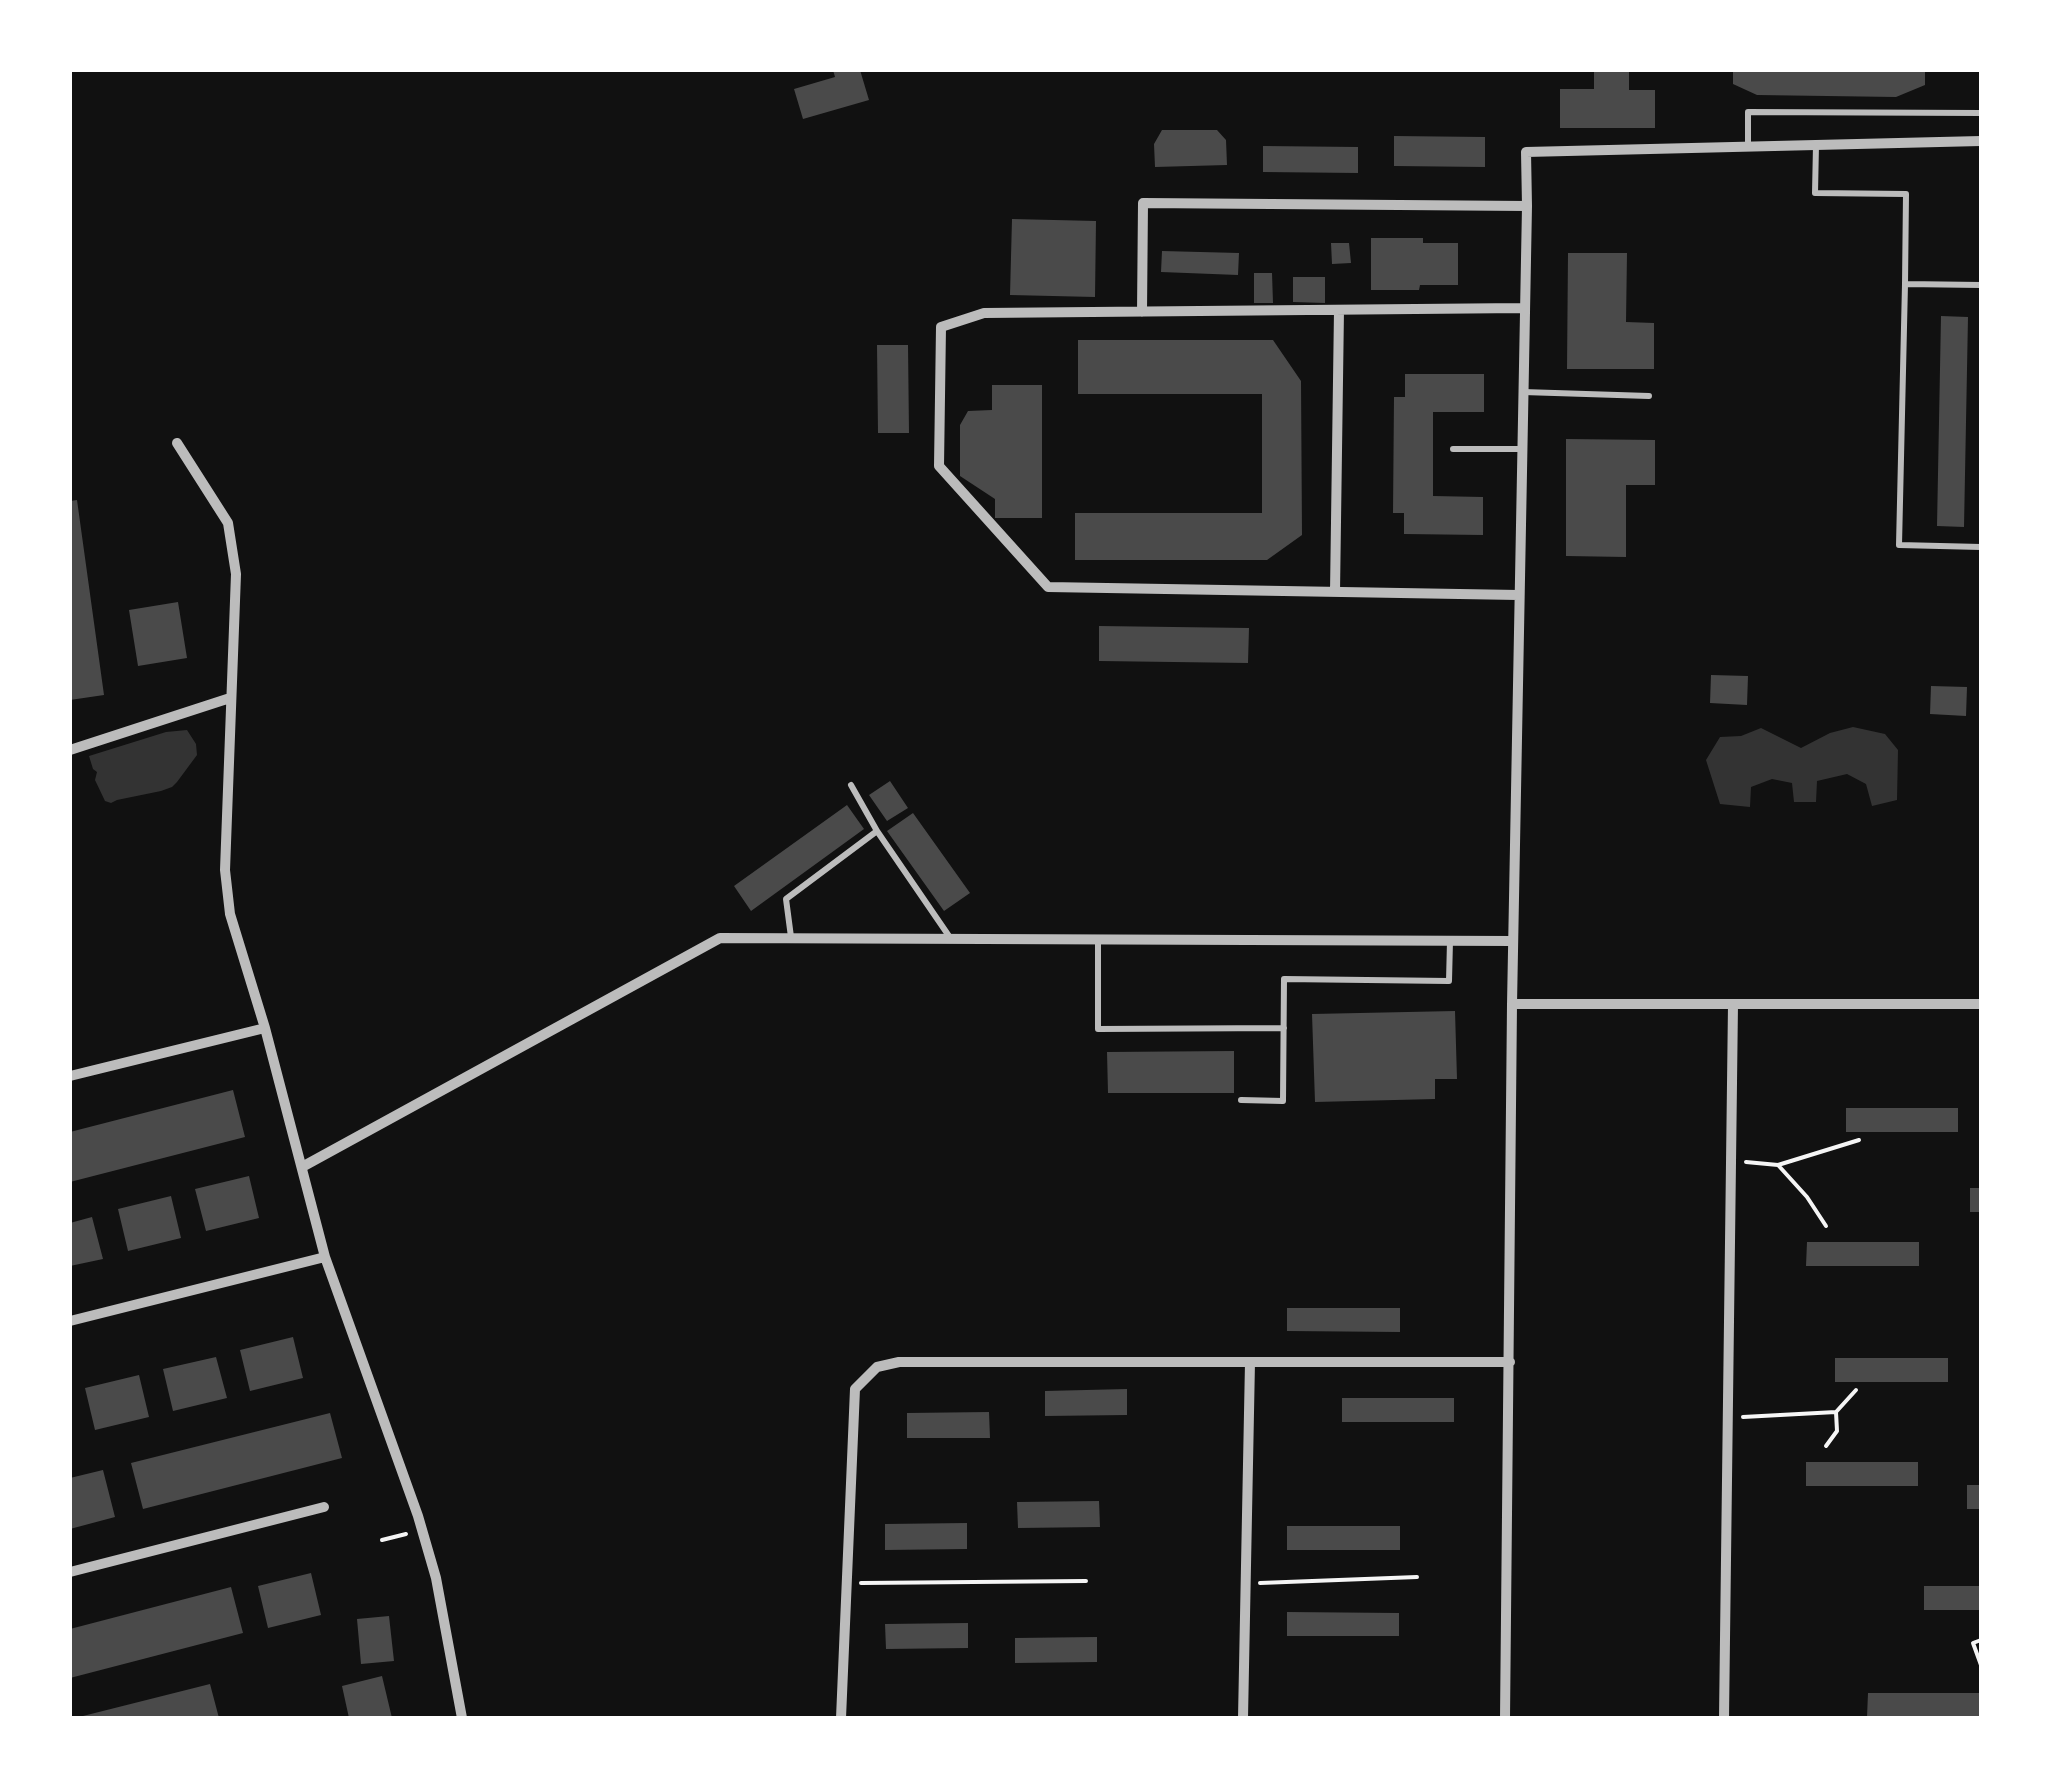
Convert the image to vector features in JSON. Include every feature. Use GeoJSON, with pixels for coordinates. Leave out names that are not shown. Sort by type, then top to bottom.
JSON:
{"type":"FeatureCollection","features":[{"type":"Feature","properties":{"kind":"street"},"geometry":{"type":"LineString","coordinates":[[1505,1718],[1526,152],[1981,142]]}},
{"type":"Feature","properties":{"kind":"street"},"geometry":{"type":"LineString","coordinates":[[1142,312],[1144,204],[1527,206]]}},
{"type":"Feature","properties":{"kind":"street"},"geometry":{"type":"LineString","coordinates":[[1518,595],[1048,587],[939,466],[942,328],[984,313],[1524,308]]}},
{"type":"Feature","properties":{"kind":"street"},"geometry":{"type":"LineString","coordinates":[[1336,592],[1340,310]]}},
{"type":"Feature","properties":{"kind":"street"},"geometry":{"type":"LineString","coordinates":[[177,443],[228,522],[236,574],[224,870],[230,914],[265,1028],[325,1257],[436,1578],[462,1718]]}},
{"type":"Feature","properties":{"kind":"street"},"geometry":{"type":"LineString","coordinates":[[70,750],[230,698]]}},
{"type":"Feature","properties":{"kind":"street"},"geometry":{"type":"LineString","coordinates":[[302,1167],[720,938],[1513,941]]}},
{"type":"Feature","properties":{"kind":"street"},"geometry":{"type":"LineString","coordinates":[[1512,1004],[1981,1004]]}},
{"type":"Feature","properties":{"kind":"street"},"geometry":{"type":"LineString","coordinates":[[1724,1718],[1733,1004]]}},
{"type":"Feature","properties":{"kind":"street"},"geometry":{"type":"LineString","coordinates":[[70,1076],[265,1028]]}},
{"type":"Feature","properties":{"kind":"street"},"geometry":{"type":"LineString","coordinates":[[70,1321],[325,1257]]}},
{"type":"Feature","properties":{"kind":"street"},"geometry":{"type":"LineString","coordinates":[[841,1718],[855,1389],[877,1367],[899,1362],[1510,1362]]}},
{"type":"Feature","properties":{"kind":"street"},"geometry":{"type":"LineString","coordinates":[[1243,1718],[1250,1362]]}},
{"type":"Feature","properties":{"kind":"street"},"geometry":{"type":"LineString","coordinates":[[70,1572],[324,1507]]}},
{"type":"Feature","properties":{"kind":"lane"},"geometry":{"type":"LineString","coordinates":[[1748,146],[1748,112],[1981,114]]}},
{"type":"Feature","properties":{"kind":"lane"},"geometry":{"type":"LineString","coordinates":[[1816,145],[1815,193],[1906,194],[1899,545],[1981,547]]}},
{"type":"Feature","properties":{"kind":"lane"},"geometry":{"type":"LineString","coordinates":[[1904,284],[1981,285]]}},
{"type":"Feature","properties":{"kind":"lane"},"geometry":{"type":"LineString","coordinates":[[1522,392],[1649,396]]}},
{"type":"Feature","properties":{"kind":"lane"},"geometry":{"type":"LineString","coordinates":[[1453,448],[1521,449]]}},
{"type":"Feature","properties":{"kind":"lane"},"geometry":{"type":"LineString","coordinates":[[851,784],[877,832],[951,940]]}},
{"type":"Feature","properties":{"kind":"lane"},"geometry":{"type":"LineString","coordinates":[[791,938],[786,899],[877,832]]}},
{"type":"Feature","properties":{"kind":"lane"},"geometry":{"type":"LineString","coordinates":[[1098,940],[1098,1029],[1284,1028]]}},
{"type":"Feature","properties":{"kind":"lane"},"geometry":{"type":"LineString","coordinates":[[1241,1100],[1283,1100],[1284,979],[1449,980],[1450,941]]}},
{"type":"Feature","properties":{"kind":"path"},"geometry":{"type":"LineString","coordinates":[[1731,1161],[1778,1165],[1859,1140]]}},
{"type":"Feature","properties":{"kind":"path"},"geometry":{"type":"LineString","coordinates":[[1778,1165],[1807,1197],[1826,1226]]}},
{"type":"Feature","properties":{"kind":"path"},"geometry":{"type":"LineString","coordinates":[[1728,1418],[1836,1412],[1856,1390]]}},
{"type":"Feature","properties":{"kind":"path"},"geometry":{"type":"LineString","coordinates":[[1826,1446],[1838,1431],[1836,1412]]}},
{"type":"Feature","properties":{"kind":"path"},"geometry":{"type":"LineString","coordinates":[[382,1540],[422,1530]]}},
{"type":"Feature","properties":{"kind":"path"},"geometry":{"type":"LineString","coordinates":[[1246,1583],[1416,1578]]}},
{"type":"Feature","properties":{"kind":"path"},"geometry":{"type":"LineString","coordinates":[[847,1584],[1086,1581]]}},
{"type":"Feature","properties":{"kind":"path"},"geometry":{"type":"LineString","coordinates":[[1981,1640],[1973,1643],[1981,1665]]}},
{"type":"Feature","properties":{"kind":"shaded area"},"geometry":{"type":"Polygon","coordinates":[[[1853,727],[1885,734],[1898,750],[1897,800],[1872,806],[1866,784],[1847,774],[1817,781],[1816,802],[1794,802],[1792,783],[1772,779],[1751,787],[1750,807],[1720,804],[1706,760],[1720,737],[1741,736],[1761,728],[1801,748],[1830,733],[1853,727]]]}},
{"type":"Feature","properties":{"kind":"shaded area"},"geometry":{"type":"Polygon","coordinates":[[[187,730],[196,744],[197,755],[172,787],[111,803],[105,801],[89,756],[166,732],[187,730]]]}},
{"type":"Feature","properties":{"kind":"building"},"geometry":{"type":"Polygon","coordinates":[[[833,70],[860,70],[869,100],[803,119],[794,89],[835,77],[833,70]]]}},
{"type":"Feature","properties":{"kind":"building"},"geometry":{"type":"Polygon","coordinates":[[[1594,70],[1629,70],[1629,90],[1655,90],[1655,128],[1560,128],[1560,89],[1594,89],[1594,70]]]}},
{"type":"Feature","properties":{"kind":"building"},"geometry":{"type":"Polygon","coordinates":[[[1733,70],[1925,70],[1925,85],[1896,97],[1757,95],[1733,84],[1733,70]]]}},
{"type":"Feature","properties":{"kind":"building"},"geometry":{"type":"Polygon","coordinates":[[[1162,130],[1217,130],[1226,140],[1227,165],[1155,167],[1154,144],[1162,130]]]}},
{"type":"Feature","properties":{"kind":"building"},"geometry":{"type":"Polygon","coordinates":[[[1394,136],[1485,137],[1485,167],[1394,166],[1394,136]]]}},
{"type":"Feature","properties":{"kind":"building"},"geometry":{"type":"Polygon","coordinates":[[[1263,146],[1358,147],[1358,173],[1263,172],[1263,146]]]}},
{"type":"Feature","properties":{"kind":"building"},"geometry":{"type":"Polygon","coordinates":[[[1012,219],[1096,221],[1095,297],[1010,295],[1012,219]]]}},
{"type":"Feature","properties":{"kind":"building"},"geometry":{"type":"Polygon","coordinates":[[[1371,238],[1458,243],[1458,285],[1371,290],[1371,238]]]}},
{"type":"Feature","properties":{"kind":"building"},"geometry":{"type":"Polygon","coordinates":[[[1331,243],[1349,243],[1351,263],[1332,264],[1331,243]]]}},
{"type":"Feature","properties":{"kind":"building"},"geometry":{"type":"Polygon","coordinates":[[[1162,251],[1239,253],[1238,275],[1161,272],[1162,251]]]}},
{"type":"Feature","properties":{"kind":"building"},"geometry":{"type":"Polygon","coordinates":[[[1568,253],[1627,253],[1626,322],[1654,323],[1654,369],[1567,369],[1568,253]]]}},
{"type":"Feature","properties":{"kind":"building"},"geometry":{"type":"Polygon","coordinates":[[[1254,273],[1272,273],[1273,303],[1254,303],[1254,273]]]}},
{"type":"Feature","properties":{"kind":"building"},"geometry":{"type":"Polygon","coordinates":[[[1293,277],[1325,277],[1325,303],[1293,302],[1293,277]]]}},
{"type":"Feature","properties":{"kind":"building"},"geometry":{"type":"Polygon","coordinates":[[[1941,316],[1968,317],[1964,527],[1937,526],[1941,316]]]}},
{"type":"Feature","properties":{"kind":"building"},"geometry":{"type":"Polygon","coordinates":[[[1078,340],[1273,340],[1301,381],[1302,535],[1267,560],[1075,560],[1075,513],[1262,513],[1262,394],[1078,394],[1078,340]]]}},
{"type":"Feature","properties":{"kind":"building"},"geometry":{"type":"Polygon","coordinates":[[[877,345],[908,345],[909,433],[878,433],[877,345]]]}},
{"type":"Feature","properties":{"kind":"building"},"geometry":{"type":"Polygon","coordinates":[[[1405,374],[1484,374],[1484,412],[1433,412],[1433,496],[1483,497],[1483,535],[1404,534],[1404,513],[1393,513],[1394,397],[1405,397],[1405,374]]]}},
{"type":"Feature","properties":{"kind":"building"},"geometry":{"type":"Polygon","coordinates":[[[992,385],[1042,385],[1042,518],[995,518],[995,499],[960,476],[960,425],[968,411],[992,410],[992,385]]]}},
{"type":"Feature","properties":{"kind":"building"},"geometry":{"type":"Polygon","coordinates":[[[1566,439],[1655,440],[1655,485],[1626,485],[1626,557],[1566,556],[1566,439]]]}},
{"type":"Feature","properties":{"kind":"building"},"geometry":{"type":"Polygon","coordinates":[[[77,500],[104,695],[70,700],[70,501],[77,500]]]}},
{"type":"Feature","properties":{"kind":"building"},"geometry":{"type":"Polygon","coordinates":[[[178,602],[187,658],[138,666],[129,610],[178,602]]]}},
{"type":"Feature","properties":{"kind":"building"},"geometry":{"type":"Polygon","coordinates":[[[1099,626],[1249,628],[1248,663],[1099,661],[1099,626]]]}},
{"type":"Feature","properties":{"kind":"building"},"geometry":{"type":"Polygon","coordinates":[[[1711,675],[1748,676],[1747,705],[1710,703],[1711,675]]]}},
{"type":"Feature","properties":{"kind":"building"},"geometry":{"type":"Polygon","coordinates":[[[1931,686],[1967,687],[1966,716],[1930,714],[1931,686]]]}},
{"type":"Feature","properties":{"kind":"building"},"geometry":{"type":"Polygon","coordinates":[[[890,781],[908,808],[887,821],[869,795],[890,781]]]}},
{"type":"Feature","properties":{"kind":"building"},"geometry":{"type":"Polygon","coordinates":[[[847,805],[864,829],[751,911],[734,886],[847,805]]]}},
{"type":"Feature","properties":{"kind":"building"},"geometry":{"type":"Polygon","coordinates":[[[913,813],[970,893],[944,911],[887,831],[913,813]]]}},
{"type":"Feature","properties":{"kind":"building"},"geometry":{"type":"Polygon","coordinates":[[[1455,1011],[1457,1079],[1435,1079],[1435,1099],[1315,1102],[1312,1014],[1455,1011]]]}},
{"type":"Feature","properties":{"kind":"building"},"geometry":{"type":"Polygon","coordinates":[[[1234,1051],[1234,1093],[1108,1093],[1107,1052],[1234,1051]]]}},
{"type":"Feature","properties":{"kind":"building"},"geometry":{"type":"Polygon","coordinates":[[[233,1090],[245,1137],[70,1182],[70,1132],[233,1090]]]}},
{"type":"Feature","properties":{"kind":"building"},"geometry":{"type":"Polygon","coordinates":[[[1846,1108],[1958,1108],[1958,1132],[1846,1132],[1846,1108]]]}},
{"type":"Feature","properties":{"kind":"building"},"geometry":{"type":"Polygon","coordinates":[[[249,1176],[259,1218],[206,1231],[195,1189],[249,1176]]]}},
{"type":"Feature","properties":{"kind":"building"},"geometry":{"type":"Polygon","coordinates":[[[1970,1188],[1981,1188],[1981,1212],[1970,1212],[1970,1188]]]}},
{"type":"Feature","properties":{"kind":"building"},"geometry":{"type":"Polygon","coordinates":[[[171,1196],[181,1238],[128,1251],[118,1209],[171,1196]]]}},
{"type":"Feature","properties":{"kind":"building"},"geometry":{"type":"Polygon","coordinates":[[[92,1217],[103,1259],[70,1266],[70,1223],[92,1217]]]}},
{"type":"Feature","properties":{"kind":"building"},"geometry":{"type":"Polygon","coordinates":[[[1807,1242],[1919,1242],[1919,1266],[1806,1266],[1807,1242]]]}},
{"type":"Feature","properties":{"kind":"building"},"geometry":{"type":"Polygon","coordinates":[[[1287,1308],[1400,1308],[1400,1332],[1287,1331],[1287,1308]]]}},
{"type":"Feature","properties":{"kind":"building"},"geometry":{"type":"Polygon","coordinates":[[[293,1337],[303,1378],[250,1391],[240,1350],[293,1337]]]}},
{"type":"Feature","properties":{"kind":"building"},"geometry":{"type":"Polygon","coordinates":[[[216,1357],[227,1398],[173,1411],[163,1369],[216,1357]]]}},
{"type":"Feature","properties":{"kind":"building"},"geometry":{"type":"Polygon","coordinates":[[[1835,1358],[1948,1358],[1948,1382],[1835,1382],[1835,1358]]]}},
{"type":"Feature","properties":{"kind":"building"},"geometry":{"type":"Polygon","coordinates":[[[139,1375],[149,1417],[95,1430],[85,1388],[139,1375]]]}},
{"type":"Feature","properties":{"kind":"building"},"geometry":{"type":"Polygon","coordinates":[[[1127,1389],[1127,1415],[1045,1416],[1045,1391],[1127,1389]]]}},
{"type":"Feature","properties":{"kind":"building"},"geometry":{"type":"Polygon","coordinates":[[[1342,1398],[1454,1398],[1454,1422],[1342,1422],[1342,1398]]]}},
{"type":"Feature","properties":{"kind":"building"},"geometry":{"type":"Polygon","coordinates":[[[989,1412],[990,1438],[907,1438],[907,1413],[989,1412]]]}},
{"type":"Feature","properties":{"kind":"building"},"geometry":{"type":"Polygon","coordinates":[[[330,1413],[342,1458],[143,1509],[131,1463],[330,1413]]]}},
{"type":"Feature","properties":{"kind":"building"},"geometry":{"type":"Polygon","coordinates":[[[1806,1462],[1918,1462],[1918,1486],[1806,1486],[1806,1462]]]}},
{"type":"Feature","properties":{"kind":"building"},"geometry":{"type":"Polygon","coordinates":[[[103,1470],[115,1517],[70,1529],[70,1478],[103,1470]]]}},
{"type":"Feature","properties":{"kind":"building"},"geometry":{"type":"Polygon","coordinates":[[[1967,1485],[1981,1485],[1981,1509],[1967,1509],[1967,1485]]]}},
{"type":"Feature","properties":{"kind":"building"},"geometry":{"type":"Polygon","coordinates":[[[1099,1501],[1100,1527],[1018,1528],[1017,1502],[1099,1501]]]}},
{"type":"Feature","properties":{"kind":"building"},"geometry":{"type":"Polygon","coordinates":[[[967,1523],[967,1549],[885,1550],[885,1524],[967,1523]]]}},
{"type":"Feature","properties":{"kind":"building"},"geometry":{"type":"Polygon","coordinates":[[[1287,1526],[1400,1526],[1400,1550],[1287,1550],[1287,1526]]]}},
{"type":"Feature","properties":{"kind":"building"},"geometry":{"type":"Polygon","coordinates":[[[311,1573],[321,1615],[268,1628],[258,1586],[311,1573]]]}},
{"type":"Feature","properties":{"kind":"building"},"geometry":{"type":"Polygon","coordinates":[[[1924,1586],[1981,1586],[1981,1610],[1924,1610],[1924,1586]]]}},
{"type":"Feature","properties":{"kind":"building"},"geometry":{"type":"Polygon","coordinates":[[[231,1587],[243,1633],[70,1678],[70,1629],[231,1587]]]}},
{"type":"Feature","properties":{"kind":"building"},"geometry":{"type":"Polygon","coordinates":[[[1287,1612],[1399,1613],[1399,1636],[1287,1636],[1287,1612]]]}},
{"type":"Feature","properties":{"kind":"building"},"geometry":{"type":"Polygon","coordinates":[[[389,1616],[394,1661],[361,1664],[357,1619],[389,1616]]]}},
{"type":"Feature","properties":{"kind":"building"},"geometry":{"type":"Polygon","coordinates":[[[968,1623],[968,1648],[886,1649],[885,1624],[968,1623]]]}},
{"type":"Feature","properties":{"kind":"building"},"geometry":{"type":"Polygon","coordinates":[[[1097,1637],[1097,1662],[1015,1663],[1015,1638],[1097,1637]]]}},
{"type":"Feature","properties":{"kind":"building"},"geometry":{"type":"Polygon","coordinates":[[[382,1676],[392,1718],[349,1718],[342,1686],[382,1676]]]}},
{"type":"Feature","properties":{"kind":"building"},"geometry":{"type":"Polygon","coordinates":[[[210,1684],[219,1718],[79,1718],[79,1717],[210,1684]]]}},
{"type":"Feature","properties":{"kind":"building"},"geometry":{"type":"Polygon","coordinates":[[[1868,1693],[1980,1693],[1980,1717],[1867,1717],[1868,1693]]]}}]}
